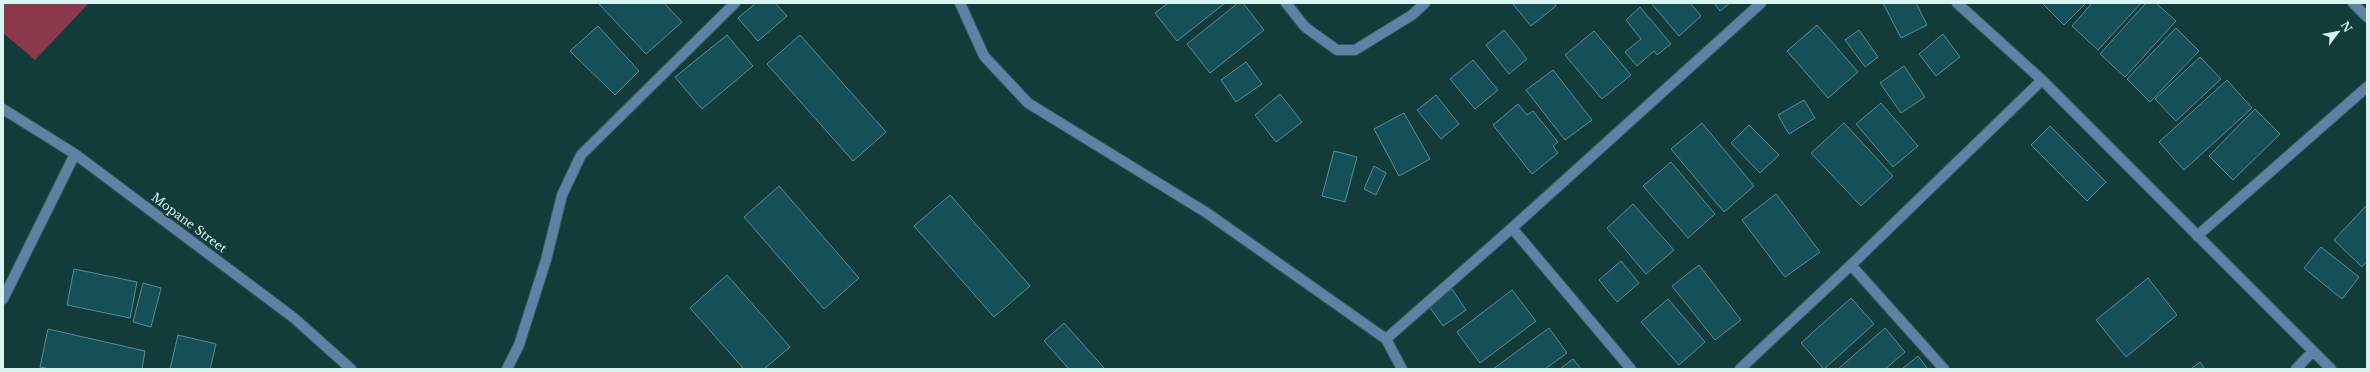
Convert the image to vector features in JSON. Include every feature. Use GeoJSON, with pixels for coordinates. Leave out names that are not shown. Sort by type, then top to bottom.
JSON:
{"type":"FeatureCollection","features":[{"type":"Feature","properties":{"kind":"street"},"geometry":{"type":"LineString","coordinates":[[507,369],[519,345],[546,260],[562,195],[581,155],[735,3]]}},
{"type":"Feature","properties":{"kind":"street"},"geometry":{"type":"LineString","coordinates":[[960,3],[984,56],[1028,103],[1207,213],[1386,339],[1402,369]]}},
{"type":"Feature","properties":{"kind":"street"},"geometry":{"type":"LineString","coordinates":[[1286,3],[1305,27],[1337,50],[1355,50],[1412,15],[1425,3]]}},
{"type":"Feature","properties":{"kind":"street"},"geometry":{"type":"LineString","coordinates":[[1386,339],[1512,228],[1761,3]]}},
{"type":"Feature","properties":{"kind":"street"},"geometry":{"type":"LineString","coordinates":[[1958,3],[2042,80],[2331,369]]}},
{"type":"Feature","properties":{"kind":"street"},"geometry":{"type":"LineString","coordinates":[[2353,3],[2367,17]]}},
{"type":"Feature","properties":{"kind":"street"},"geometry":{"type":"LineString","coordinates":[[1740,369],[1851,266],[2042,80]]}},
{"type":"Feature","properties":{"kind":"street"},"geometry":{"type":"LineString","coordinates":[[2198,236],[2367,87]]}},
{"type":"Feature","properties":{"kind":"street","name":"Mopane Street"},"geometry":{"type":"LineString","coordinates":[[3,109],[75,154],[294,318],[351,369]]}},
{"type":"Feature","properties":{"kind":"street"},"geometry":{"type":"LineString","coordinates":[[3,299],[75,154]]}},
{"type":"Feature","properties":{"kind":"street"},"geometry":{"type":"LineString","coordinates":[[1512,228],[1631,369]]}},
{"type":"Feature","properties":{"kind":"street"},"geometry":{"type":"LineString","coordinates":[[1851,266],[1944,369]]}},
{"type":"Feature","properties":{"kind":"street"},"geometry":{"type":"LineString","coordinates":[[2296,369],[2313,351]]}},
{"type":"Feature","properties":{"kind":"shaded area"},"geometry":{"type":"Polygon","coordinates":[[[3,3],[89,3],[35,60],[3,33],[3,3]]]}},
{"type":"Feature","properties":{"kind":"building"},"geometry":{"type":"Polygon","coordinates":[[[598,3],[664,3],[682,22],[646,54],[598,3]]]}},
{"type":"Feature","properties":{"kind":"building"},"geometry":{"type":"Polygon","coordinates":[[[756,3],[775,3],[787,16],[758,41],[738,18],[756,3]]]}},
{"type":"Feature","properties":{"kind":"building"},"geometry":{"type":"Polygon","coordinates":[[[1168,3],[1225,3],[1177,41],[1155,13],[1168,3]]]}},
{"type":"Feature","properties":{"kind":"building"},"geometry":{"type":"Polygon","coordinates":[[[1238,3],[1243,3],[1264,30],[1210,73],[1187,44],[1238,3]]]}},
{"type":"Feature","properties":{"kind":"building"},"geometry":{"type":"Polygon","coordinates":[[[1512,3],[1554,3],[1556,6],[1531,26],[1512,3]]]}},
{"type":"Feature","properties":{"kind":"building"},"geometry":{"type":"Polygon","coordinates":[[[1651,3],[1690,3],[1701,16],[1679,36],[1651,3]]]}},
{"type":"Feature","properties":{"kind":"building"},"geometry":{"type":"Polygon","coordinates":[[[1714,3],[1730,3],[1720,11],[1714,3]]]}},
{"type":"Feature","properties":{"kind":"building"},"geometry":{"type":"Polygon","coordinates":[[[1883,3],[1916,3],[1927,25],[1901,38],[1883,3]]]}},
{"type":"Feature","properties":{"kind":"building"},"geometry":{"type":"Polygon","coordinates":[[[2042,3],[2086,3],[2064,25],[2042,3]]]}},
{"type":"Feature","properties":{"kind":"building"},"geometry":{"type":"Polygon","coordinates":[[[2092,3],[2141,3],[2098,50],[2072,26],[2092,3]]]}},
{"type":"Feature","properties":{"kind":"building"},"geometry":{"type":"Polygon","coordinates":[[[2146,3],[2156,3],[2176,21],[2125,77],[2100,54],[2146,3]]]}},
{"type":"Feature","properties":{"kind":"building"},"geometry":{"type":"Polygon","coordinates":[[[1640,7],[1671,44],[1657,55],[1654,51],[1637,66],[1625,52],[1641,39],[1626,20],[1640,7]]]}},
{"type":"Feature","properties":{"kind":"building"},"geometry":{"type":"Polygon","coordinates":[[[1817,25],[1858,72],[1828,98],[1787,51],[1817,25]]]}},
{"type":"Feature","properties":{"kind":"building"},"geometry":{"type":"Polygon","coordinates":[[[598,26],[639,71],[615,95],[570,51],[598,26]]]}},
{"type":"Feature","properties":{"kind":"building"},"geometry":{"type":"Polygon","coordinates":[[[2176,28],[2199,51],[2150,102],[2127,79],[2176,28]]]}},
{"type":"Feature","properties":{"kind":"building"},"geometry":{"type":"Polygon","coordinates":[[[1504,30],[1527,59],[1509,74],[1486,45],[1504,30]]]}},
{"type":"Feature","properties":{"kind":"building"},"geometry":{"type":"Polygon","coordinates":[[[1859,30],[1878,57],[1865,67],[1845,40],[1859,30]]]}},
{"type":"Feature","properties":{"kind":"building"},"geometry":{"type":"Polygon","coordinates":[[[1594,31],[1631,75],[1602,99],[1565,55],[1594,31]]]}},
{"type":"Feature","properties":{"kind":"building"},"geometry":{"type":"Polygon","coordinates":[[[1943,34],[1960,57],[1936,76],[1919,54],[1943,34]]]}},
{"type":"Feature","properties":{"kind":"building"},"geometry":{"type":"Polygon","coordinates":[[[727,35],[753,66],[702,109],[675,77],[727,35]]]}},
{"type":"Feature","properties":{"kind":"building"},"geometry":{"type":"Polygon","coordinates":[[[800,35],[886,132],[853,161],[767,64],[800,35]]]}},
{"type":"Feature","properties":{"kind":"building"},"geometry":{"type":"Polygon","coordinates":[[[2200,57],[2221,79],[2176,121],[2155,99],[2200,57]]]}},
{"type":"Feature","properties":{"kind":"building"},"geometry":{"type":"Polygon","coordinates":[[[1473,60],[1498,90],[1475,109],[1450,79],[1473,60]]]}},
{"type":"Feature","properties":{"kind":"building"},"geometry":{"type":"Polygon","coordinates":[[[1246,62],[1262,84],[1236,102],[1221,80],[1246,62]]]}},
{"type":"Feature","properties":{"kind":"building"},"geometry":{"type":"Polygon","coordinates":[[[1904,66],[1925,97],[1901,113],[1880,83],[1904,66]]]}},
{"type":"Feature","properties":{"kind":"building"},"geometry":{"type":"Polygon","coordinates":[[[1553,70],[1592,120],[1565,140],[1526,90],[1553,70]]]}},
{"type":"Feature","properties":{"kind":"building"},"geometry":{"type":"Polygon","coordinates":[[[2227,80],[2252,108],[2184,170],[2159,142],[2227,80]]]}},
{"type":"Feature","properties":{"kind":"building"},"geometry":{"type":"Polygon","coordinates":[[[1280,94],[1302,122],[1276,142],[1255,115],[1280,94]]]}},
{"type":"Feature","properties":{"kind":"building"},"geometry":{"type":"Polygon","coordinates":[[[1436,95],[1459,124],[1441,139],[1417,110],[1436,95]]]}},
{"type":"Feature","properties":{"kind":"building"},"geometry":{"type":"Polygon","coordinates":[[[1804,100],[1815,118],[1789,134],[1778,115],[1804,100]]]}},
{"type":"Feature","properties":{"kind":"building"},"geometry":{"type":"Polygon","coordinates":[[[1881,103],[1918,146],[1893,167],[1856,124],[1881,103]]]}},
{"type":"Feature","properties":{"kind":"building"},"geometry":{"type":"Polygon","coordinates":[[[1518,104],[1527,115],[1533,111],[1558,142],[1553,146],[1558,153],[1532,174],[1493,125],[1518,104]]]}},
{"type":"Feature","properties":{"kind":"building"},"geometry":{"type":"Polygon","coordinates":[[[2255,109],[2280,134],[2233,180],[2209,156],[2255,109]]]}},
{"type":"Feature","properties":{"kind":"building"},"geometry":{"type":"Polygon","coordinates":[[[1404,113],[1430,159],[1399,176],[1374,129],[1404,113]]]}},
{"type":"Feature","properties":{"kind":"building"},"geometry":{"type":"Polygon","coordinates":[[[1702,123],[1754,186],[1724,212],[1671,149],[1702,123]]]}},
{"type":"Feature","properties":{"kind":"building"},"geometry":{"type":"Polygon","coordinates":[[[1844,123],[1893,176],[1861,206],[1811,153],[1844,123]]]}},
{"type":"Feature","properties":{"kind":"building"},"geometry":{"type":"Polygon","coordinates":[[[1749,125],[1779,155],[1760,173],[1731,143],[1749,125]]]}},
{"type":"Feature","properties":{"kind":"building"},"geometry":{"type":"Polygon","coordinates":[[[2050,126],[2106,182],[2087,201],[2031,145],[2050,126]]]}},
{"type":"Feature","properties":{"kind":"building"},"geometry":{"type":"Polygon","coordinates":[[[1334,151],[1357,157],[1345,202],[1322,196],[1334,151]]]}},
{"type":"Feature","properties":{"kind":"building"},"geometry":{"type":"Polygon","coordinates":[[[1671,162],[1715,214],[1688,238],[1643,186],[1671,162]]]}},
{"type":"Feature","properties":{"kind":"building"},"geometry":{"type":"Polygon","coordinates":[[[1374,166],[1386,173],[1376,195],[1364,189],[1374,166]]]}},
{"type":"Feature","properties":{"kind":"building"},"geometry":{"type":"Polygon","coordinates":[[[779,186],[859,278],[824,309],[744,217],[779,186]]]}},
{"type":"Feature","properties":{"kind":"building"},"geometry":{"type":"Polygon","coordinates":[[[1776,194],[1820,252],[1785,277],[1742,220],[1776,194]]]}},
{"type":"Feature","properties":{"kind":"building"},"geometry":{"type":"Polygon","coordinates":[[[950,195],[1030,286],[994,317],[914,226],[950,195]]]}},
{"type":"Feature","properties":{"kind":"building"},"geometry":{"type":"Polygon","coordinates":[[[1633,204],[1674,250],[1646,274],[1607,228],[1633,204]]]}},
{"type":"Feature","properties":{"kind":"building"},"geometry":{"type":"Polygon","coordinates":[[[2367,205],[2367,261],[2362,267],[2334,240],[2367,205]]]}},
{"type":"Feature","properties":{"kind":"building"},"geometry":{"type":"Polygon","coordinates":[[[2321,247],[2359,277],[2342,299],[2304,268],[2321,247]]]}},
{"type":"Feature","properties":{"kind":"building"},"geometry":{"type":"Polygon","coordinates":[[[1621,261],[1639,283],[1617,302],[1599,280],[1621,261]]]}},
{"type":"Feature","properties":{"kind":"building"},"geometry":{"type":"Polygon","coordinates":[[[1699,265],[1741,320],[1715,340],[1672,286],[1699,265]]]}},
{"type":"Feature","properties":{"kind":"building"},"geometry":{"type":"Polygon","coordinates":[[[74,269],[137,282],[130,318],[67,305],[74,269]]]}},
{"type":"Feature","properties":{"kind":"building"},"geometry":{"type":"Polygon","coordinates":[[[727,275],[790,347],[764,369],[744,369],[690,308],[727,275]]]}},
{"type":"Feature","properties":{"kind":"building"},"geometry":{"type":"Polygon","coordinates":[[[2148,278],[2177,315],[2126,357],[2096,320],[2148,278]]]}},
{"type":"Feature","properties":{"kind":"building"},"geometry":{"type":"Polygon","coordinates":[[[143,283],[161,288],[151,327],[133,322],[143,283]]]}},
{"type":"Feature","properties":{"kind":"building"},"geometry":{"type":"Polygon","coordinates":[[[1452,289],[1466,310],[1443,326],[1428,305],[1452,289]]]}},
{"type":"Feature","properties":{"kind":"building"},"geometry":{"type":"Polygon","coordinates":[[[1512,290],[1536,321],[1480,363],[1457,332],[1512,290]]]}},
{"type":"Feature","properties":{"kind":"building"},"geometry":{"type":"Polygon","coordinates":[[[1851,298],[1874,324],[1824,369],[1801,343],[1851,298]]]}},
{"type":"Feature","properties":{"kind":"building"},"geometry":{"type":"Polygon","coordinates":[[[1668,299],[1705,342],[1679,365],[1641,322],[1668,299]]]}},
{"type":"Feature","properties":{"kind":"building"},"geometry":{"type":"Polygon","coordinates":[[[1064,323],[1105,369],[1069,369],[1044,341],[1064,323]]]}},
{"type":"Feature","properties":{"kind":"building"},"geometry":{"type":"Polygon","coordinates":[[[1549,328],[1567,353],[1545,369],[1493,369],[1549,328]]]}},
{"type":"Feature","properties":{"kind":"building"},"geometry":{"type":"Polygon","coordinates":[[[1885,328],[1905,352],[1885,369],[1838,369],[1885,328]]]}},
{"type":"Feature","properties":{"kind":"building"},"geometry":{"type":"Polygon","coordinates":[[[48,329],[145,351],[142,369],[50,369],[40,367],[48,329]]]}},
{"type":"Feature","properties":{"kind":"building"},"geometry":{"type":"Polygon","coordinates":[[[178,335],[216,344],[210,369],[170,369],[178,335]]]}},
{"type":"Feature","properties":{"kind":"building"},"geometry":{"type":"Polygon","coordinates":[[[1918,356],[1928,369],[1902,369],[1918,356]]]}},
{"type":"Feature","properties":{"kind":"building"},"geometry":{"type":"Polygon","coordinates":[[[1573,359],[1581,369],[1560,369],[1573,359]]]}},
{"type":"Feature","properties":{"kind":"building"},"geometry":{"type":"Polygon","coordinates":[[[2200,362],[2205,369],[2191,369],[2200,362]]]}}]}
